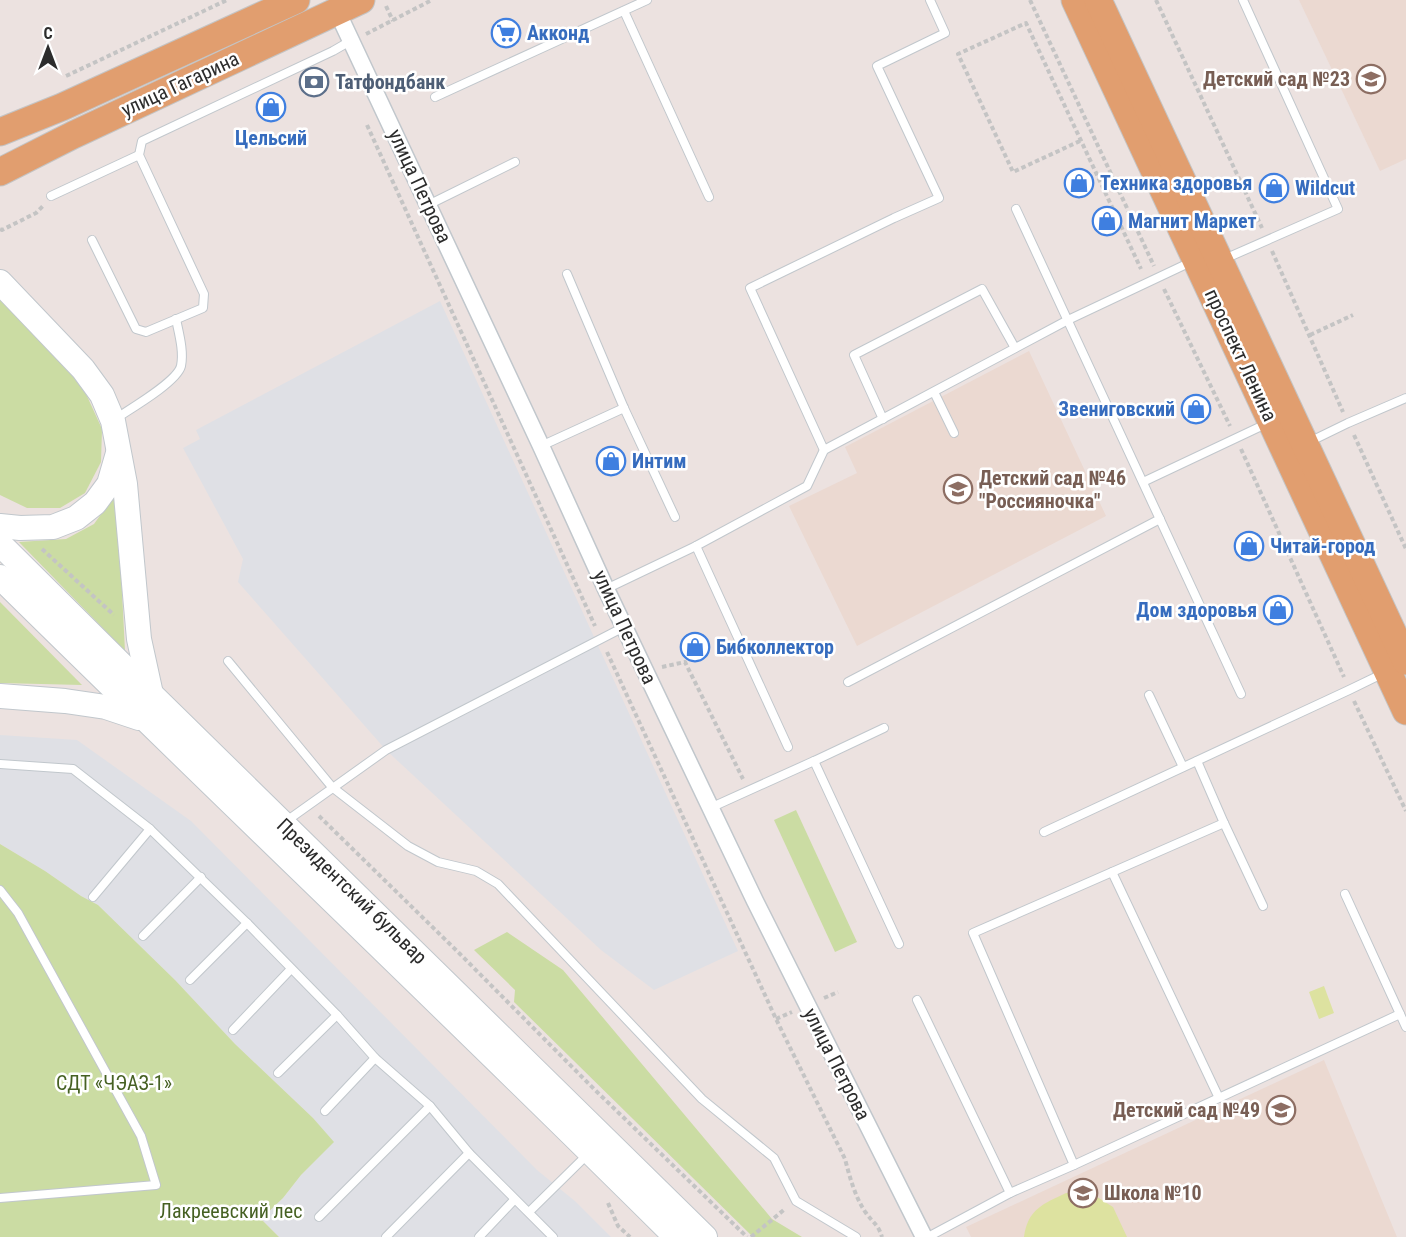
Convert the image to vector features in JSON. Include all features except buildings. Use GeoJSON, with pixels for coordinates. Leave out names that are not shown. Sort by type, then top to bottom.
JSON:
{"type":"FeatureCollection","features":[{"type":"Feature","properties":{"kind":"main road","name":"улица Гагарина"},"geometry":{"type":"LineString","coordinates":[[0,132],[296,0]]}},
{"type":"Feature","properties":{"kind":"main road","name":"проспект Ленина"},"geometry":{"type":"LineString","coordinates":[[1075,0],[1207,260],[1306,444],[1397,666],[1406,711]]}},
{"type":"Feature","properties":{"kind":"main road","name":"проспект Ленина"},"geometry":{"type":"LineString","coordinates":[[1098,0],[1272,421],[1397,666]]}},
{"type":"Feature","properties":{"kind":"main road","name":"улица Гагарина"},"geometry":{"type":"LineString","coordinates":[[0,172],[73,135],[354,4]]}},
{"type":"Feature","properties":{"kind":"main road"},"geometry":{"type":"LineString","coordinates":[[0,281],[83,369],[102,395],[112,421],[125,484],[139,639],[151,694]]}},
{"type":"Feature","properties":{"kind":"main road"},"geometry":{"type":"LineString","coordinates":[[10,527],[53,527],[76,518],[95,502],[109,484],[119,451]]}},
{"type":"Feature","properties":{"kind":"main road","name":"Президентский бульвар"},"geometry":{"type":"LineString","coordinates":[[0,544],[705,1237]]}},
{"type":"Feature","properties":{"kind":"main road","name":"Президентский бульвар"},"geometry":{"type":"LineString","coordinates":[[0,577],[676,1237]]}},
{"type":"Feature","properties":{"kind":"main road"},"geometry":{"type":"LineString","coordinates":[[0,696],[106,707],[146,720]]}},
{"type":"Feature","properties":{"kind":"street","name":"улица Петрова"},"geometry":{"type":"LineString","coordinates":[[354,4],[352,40],[428,206],[710,808],[926,1237]]}},
{"type":"Feature","properties":{"kind":"lane"},"geometry":{"type":"LineString","coordinates":[[435,97],[647,0]]}},
{"type":"Feature","properties":{"kind":"lane"},"geometry":{"type":"LineString","coordinates":[[824,450],[750,288],[939,198],[877,66],[945,33],[930,0]]}},
{"type":"Feature","properties":{"kind":"lane"},"geometry":{"type":"LineString","coordinates":[[606,589],[696,546],[807,486],[824,450],[1015,348],[1159,278],[1267,240],[1338,209],[1243,0]]}},
{"type":"Feature","properties":{"kind":"lane"},"geometry":{"type":"LineString","coordinates":[[624,10],[709,197]]}},
{"type":"Feature","properties":{"kind":"lane"},"geometry":{"type":"LineString","coordinates":[[92,240],[136,329],[146,332],[203,308],[204,294],[139,155],[142,141],[352,40]]}},
{"type":"Feature","properties":{"kind":"lane"},"geometry":{"type":"LineString","coordinates":[[51,196],[139,155]]}},
{"type":"Feature","properties":{"kind":"lane"},"geometry":{"type":"LineString","coordinates":[[428,206],[515,162]]}},
{"type":"Feature","properties":{"kind":"lane"},"geometry":{"type":"LineString","coordinates":[[1016,209],[1241,694]]}},
{"type":"Feature","properties":{"kind":"lane"},"geometry":{"type":"LineString","coordinates":[[567,274],[624,408],[675,517]]}},
{"type":"Feature","properties":{"kind":"lane"},"geometry":{"type":"LineString","coordinates":[[883,419],[854,355],[982,289],[1015,348]]}},
{"type":"Feature","properties":{"kind":"lane"},"geometry":{"type":"LineString","coordinates":[[112,421],[172,380],[180,369],[182,356],[176,319]]}},
{"type":"Feature","properties":{"kind":"lane"},"geometry":{"type":"LineString","coordinates":[[934,392],[954,433]]}},
{"type":"Feature","properties":{"kind":"lane"},"geometry":{"type":"LineString","coordinates":[[1306,444],[1406,398]]}},
{"type":"Feature","properties":{"kind":"lane"},"geometry":{"type":"LineString","coordinates":[[541,446],[624,408]]}},
{"type":"Feature","properties":{"kind":"lane"},"geometry":{"type":"LineString","coordinates":[[1143,482],[1272,421]]}},
{"type":"Feature","properties":{"kind":"lane"},"geometry":{"type":"LineString","coordinates":[[848,682],[1160,519]]}},
{"type":"Feature","properties":{"kind":"lane"},"geometry":{"type":"LineString","coordinates":[[696,546],[788,747]]}},
{"type":"Feature","properties":{"kind":"lane"},"geometry":{"type":"LineString","coordinates":[[283,823],[386,750],[624,627]]}},
{"type":"Feature","properties":{"kind":"lane"},"geometry":{"type":"LineString","coordinates":[[228,661],[332,787],[408,846],[438,862],[476,871],[498,884],[702,1099],[774,1158],[796,1201],[856,1237]]}},
{"type":"Feature","properties":{"kind":"lane"},"geometry":{"type":"LineString","coordinates":[[1044,831],[1397,666]]}},
{"type":"Feature","properties":{"kind":"lane"},"geometry":{"type":"LineString","coordinates":[[1149,695],[1183,767]]}},
{"type":"Feature","properties":{"kind":"lane"},"geometry":{"type":"LineString","coordinates":[[710,808],[884,728]]}},
{"type":"Feature","properties":{"kind":"lane"},"geometry":{"type":"LineString","coordinates":[[814,760],[899,944]]}},
{"type":"Feature","properties":{"kind":"lane"},"geometry":{"type":"LineString","coordinates":[[1197,761],[1263,906]]}},
{"type":"Feature","properties":{"kind":"lane"},"geometry":{"type":"LineString","coordinates":[[0,764],[73,769],[150,829],[248,922],[375,1058],[430,1106],[469,1153],[553,1237]]}},
{"type":"Feature","properties":{"kind":"lane"},"geometry":{"type":"LineString","coordinates":[[1074,1165],[973,933],[1224,823]]}},
{"type":"Feature","properties":{"kind":"lane"},"geometry":{"type":"LineString","coordinates":[[93,897],[150,829]]}},
{"type":"Feature","properties":{"kind":"lane"},"geometry":{"type":"LineString","coordinates":[[1112,872],[1219,1098]]}},
{"type":"Feature","properties":{"kind":"lane"},"geometry":{"type":"LineString","coordinates":[[143,936],[201,877]]}},
{"type":"Feature","properties":{"kind":"lane"},"geometry":{"type":"LineString","coordinates":[[0,890],[18,913],[141,1136],[156,1185],[0,1198]]}},
{"type":"Feature","properties":{"kind":"lane"},"geometry":{"type":"LineString","coordinates":[[1345,894],[1406,1027]]}},
{"type":"Feature","properties":{"kind":"lane"},"geometry":{"type":"LineString","coordinates":[[190,980],[248,922]]}},
{"type":"Feature","properties":{"kind":"lane"},"geometry":{"type":"LineString","coordinates":[[233,1030],[291,969]]}},
{"type":"Feature","properties":{"kind":"lane"},"geometry":{"type":"LineString","coordinates":[[917,1000],[1010,1193]]}},
{"type":"Feature","properties":{"kind":"lane"},"geometry":{"type":"LineString","coordinates":[[926,1237],[1010,1193],[1400,1014]]}},
{"type":"Feature","properties":{"kind":"lane"},"geometry":{"type":"LineString","coordinates":[[278,1073],[337,1015]]}},
{"type":"Feature","properties":{"kind":"lane"},"geometry":{"type":"LineString","coordinates":[[325,1111],[375,1058]]}},
{"type":"Feature","properties":{"kind":"lane"},"geometry":{"type":"LineString","coordinates":[[319,1217],[430,1106]]}},
{"type":"Feature","properties":{"kind":"lane"},"geometry":{"type":"LineString","coordinates":[[528,1212],[590,1152]]}},
{"type":"Feature","properties":{"kind":"lane"},"geometry":{"type":"LineString","coordinates":[[386,1237],[469,1153]]}},
{"type":"Feature","properties":{"kind":"lane"},"geometry":{"type":"LineString","coordinates":[[479,1237],[514,1200]]}},
{"type":"Feature","properties":{"kind":"path"},"geometry":{"type":"LineString","coordinates":[[65,77],[227,0]]}},
{"type":"Feature","properties":{"kind":"path"},"geometry":{"type":"LineString","coordinates":[[368,33],[432,0]]}},
{"type":"Feature","properties":{"kind":"path"},"geometry":{"type":"LineString","coordinates":[[1030,0],[1236,438],[1406,812]]}},
{"type":"Feature","properties":{"kind":"path"},"geometry":{"type":"LineString","coordinates":[[1156,0],[1406,549]]}},
{"type":"Feature","properties":{"kind":"path"},"geometry":{"type":"LineString","coordinates":[[354,4],[393,21]]}},
{"type":"Feature","properties":{"kind":"path"},"geometry":{"type":"LineString","coordinates":[[1080,141],[1013,172],[958,54],[1026,23],[1148,284]]}},
{"type":"Feature","properties":{"kind":"path"},"geometry":{"type":"LineString","coordinates":[[363,116],[776,1019],[845,1159],[850,1181],[866,1213],[878,1226],[882,1237]]}},
{"type":"Feature","properties":{"kind":"path"},"geometry":{"type":"LineString","coordinates":[[0,229],[36,213]]}},
{"type":"Feature","properties":{"kind":"path"},"geometry":{"type":"LineString","coordinates":[[1310,335],[1353,315]]}},
{"type":"Feature","properties":{"kind":"path"},"geometry":{"type":"LineString","coordinates":[[10,527],[139,639]]}},
{"type":"Feature","properties":{"kind":"path"},"geometry":{"type":"LineString","coordinates":[[662,667],[685,662],[749,791]]}},
{"type":"Feature","properties":{"kind":"path"},"geometry":{"type":"LineString","coordinates":[[319,816],[594,1089],[749,1237],[796,1201]]}},
{"type":"Feature","properties":{"kind":"path"},"geometry":{"type":"LineString","coordinates":[[818,1001],[838,992]]}},
{"type":"Feature","properties":{"kind":"path"},"geometry":{"type":"LineString","coordinates":[[776,1019],[796,1011]]}},
{"type":"Feature","properties":{"kind":"shaded area","name":"Детский сад №23"},"geometry":{"type":"Polygon","coordinates":[[[1299,0],[1406,0],[1406,159],[1380,171],[1299,0]]]}},
{"type":"Feature","properties":{"kind":"shaded area"},"geometry":{"type":"Polygon","coordinates":[[[440,301],[738,951],[654,990],[601,950],[386,750],[238,582],[243,559],[183,448],[200,439],[196,430],[440,301]]]}},
{"type":"Feature","properties":{"kind":"shaded area","name":"Детский сад №46 \"Россияночка\""},"geometry":{"type":"Polygon","coordinates":[[[1029,351],[1106,516],[857,646],[789,506],[857,473],[845,447],[1029,351]]]}},
{"type":"Feature","properties":{"kind":"shaded area"},"geometry":{"type":"Polygon","coordinates":[[[0,735],[77,740],[191,821],[537,1170],[576,1202],[611,1237],[279,1237],[261,1219],[333,1142],[313,1118],[235,1044],[175,980],[98,905],[0,844],[0,735]]]}},
{"type":"Feature","properties":{"kind":"shaded area","name":"Детский сад №49"},"geometry":{"type":"Polygon","coordinates":[[[1324,1060],[1397,1237],[971,1237],[966,1227],[1324,1060]]]}},
{"type":"Feature","properties":{"kind":"green space"},"geometry":{"type":"Polygon","coordinates":[[[0,296],[82,385],[102,429],[101,462],[85,493],[60,508],[27,508],[0,495],[0,296]]]}},
{"type":"Feature","properties":{"kind":"green space"},"geometry":{"type":"Polygon","coordinates":[[[117,492],[125,651],[19,542],[66,539],[94,524],[117,492]]]}},
{"type":"Feature","properties":{"kind":"green space"},"geometry":{"type":"Polygon","coordinates":[[[0,602],[82,685],[0,683],[0,602]]]}},
{"type":"Feature","properties":{"kind":"green space"},"geometry":{"type":"Polygon","coordinates":[[[796,810],[857,942],[835,952],[774,820],[796,810]]]}},
{"type":"Feature","properties":{"kind":"green space","name":"СДТ «ЧЭАЗ-1»"},"geometry":{"type":"Polygon","coordinates":[[[0,844],[98,905],[175,980],[235,1044],[313,1118],[334,1142],[261,1219],[279,1237],[0,1237],[0,844]]]}},
{"type":"Feature","properties":{"kind":"green space"},"geometry":{"type":"Polygon","coordinates":[[[507,932],[563,970],[772,1219],[802,1237],[753,1237],[514,1002],[515,990],[474,950],[507,932]]]}},
{"type":"Feature","properties":{"kind":"green space"},"geometry":{"type":"Polygon","coordinates":[[[1324,986],[1334,1013],[1319,1019],[1309,992],[1324,986]]]}},
{"type":"Feature","properties":{"kind":"green space"},"geometry":{"type":"Polygon","coordinates":[[[1066,1193],[1094,1195],[1113,1207],[1127,1237],[1024,1237],[1033,1214],[1044,1204],[1066,1193]]]}},
{"type":"Feature","properties":{"kind":"place","name":"Акконд"},"geometry":{"type":"Point","coordinates":[506,33]}},
{"type":"Feature","properties":{"kind":"place","name":"Детский сад №23"},"geometry":{"type":"Point","coordinates":[1371,79]}},
{"type":"Feature","properties":{"kind":"place","name":"Татфондбанк"},"geometry":{"type":"Point","coordinates":[314,82]}},
{"type":"Feature","properties":{"kind":"place","name":"Цельсий"},"geometry":{"type":"Point","coordinates":[271,107]}},
{"type":"Feature","properties":{"kind":"place","name":"Техника здоровья"},"geometry":{"type":"Point","coordinates":[1079,183]}},
{"type":"Feature","properties":{"kind":"place","name":"Wildcut"},"geometry":{"type":"Point","coordinates":[1274,188]}},
{"type":"Feature","properties":{"kind":"place","name":"Магнит Маркет"},"geometry":{"type":"Point","coordinates":[1107,221]}},
{"type":"Feature","properties":{"kind":"place","name":"Звениговский"},"geometry":{"type":"Point","coordinates":[1196,409]}},
{"type":"Feature","properties":{"kind":"place","name":"Интим"},"geometry":{"type":"Point","coordinates":[611,461]}},
{"type":"Feature","properties":{"kind":"place","name":"Детский сад №46 \"Россияночка\""},"geometry":{"type":"Point","coordinates":[958,489]}},
{"type":"Feature","properties":{"kind":"place","name":"Читай-город"},"geometry":{"type":"Point","coordinates":[1249,546]}},
{"type":"Feature","properties":{"kind":"place","name":"Дом здоровья"},"geometry":{"type":"Point","coordinates":[1278,610]}},
{"type":"Feature","properties":{"kind":"place","name":"Бибколлектор"},"geometry":{"type":"Point","coordinates":[695,647]}},
{"type":"Feature","properties":{"kind":"place","name":"Детский сад №49"},"geometry":{"type":"Point","coordinates":[1281,1110]}},
{"type":"Feature","properties":{"kind":"place","name":"Школа №10"},"geometry":{"type":"Point","coordinates":[1083,1193]}},
{"type":"Feature","properties":{"kind":"park label","name":"Лакреевский лес"},"geometry":{"type":"Point","coordinates":[231,1211]}}]}
